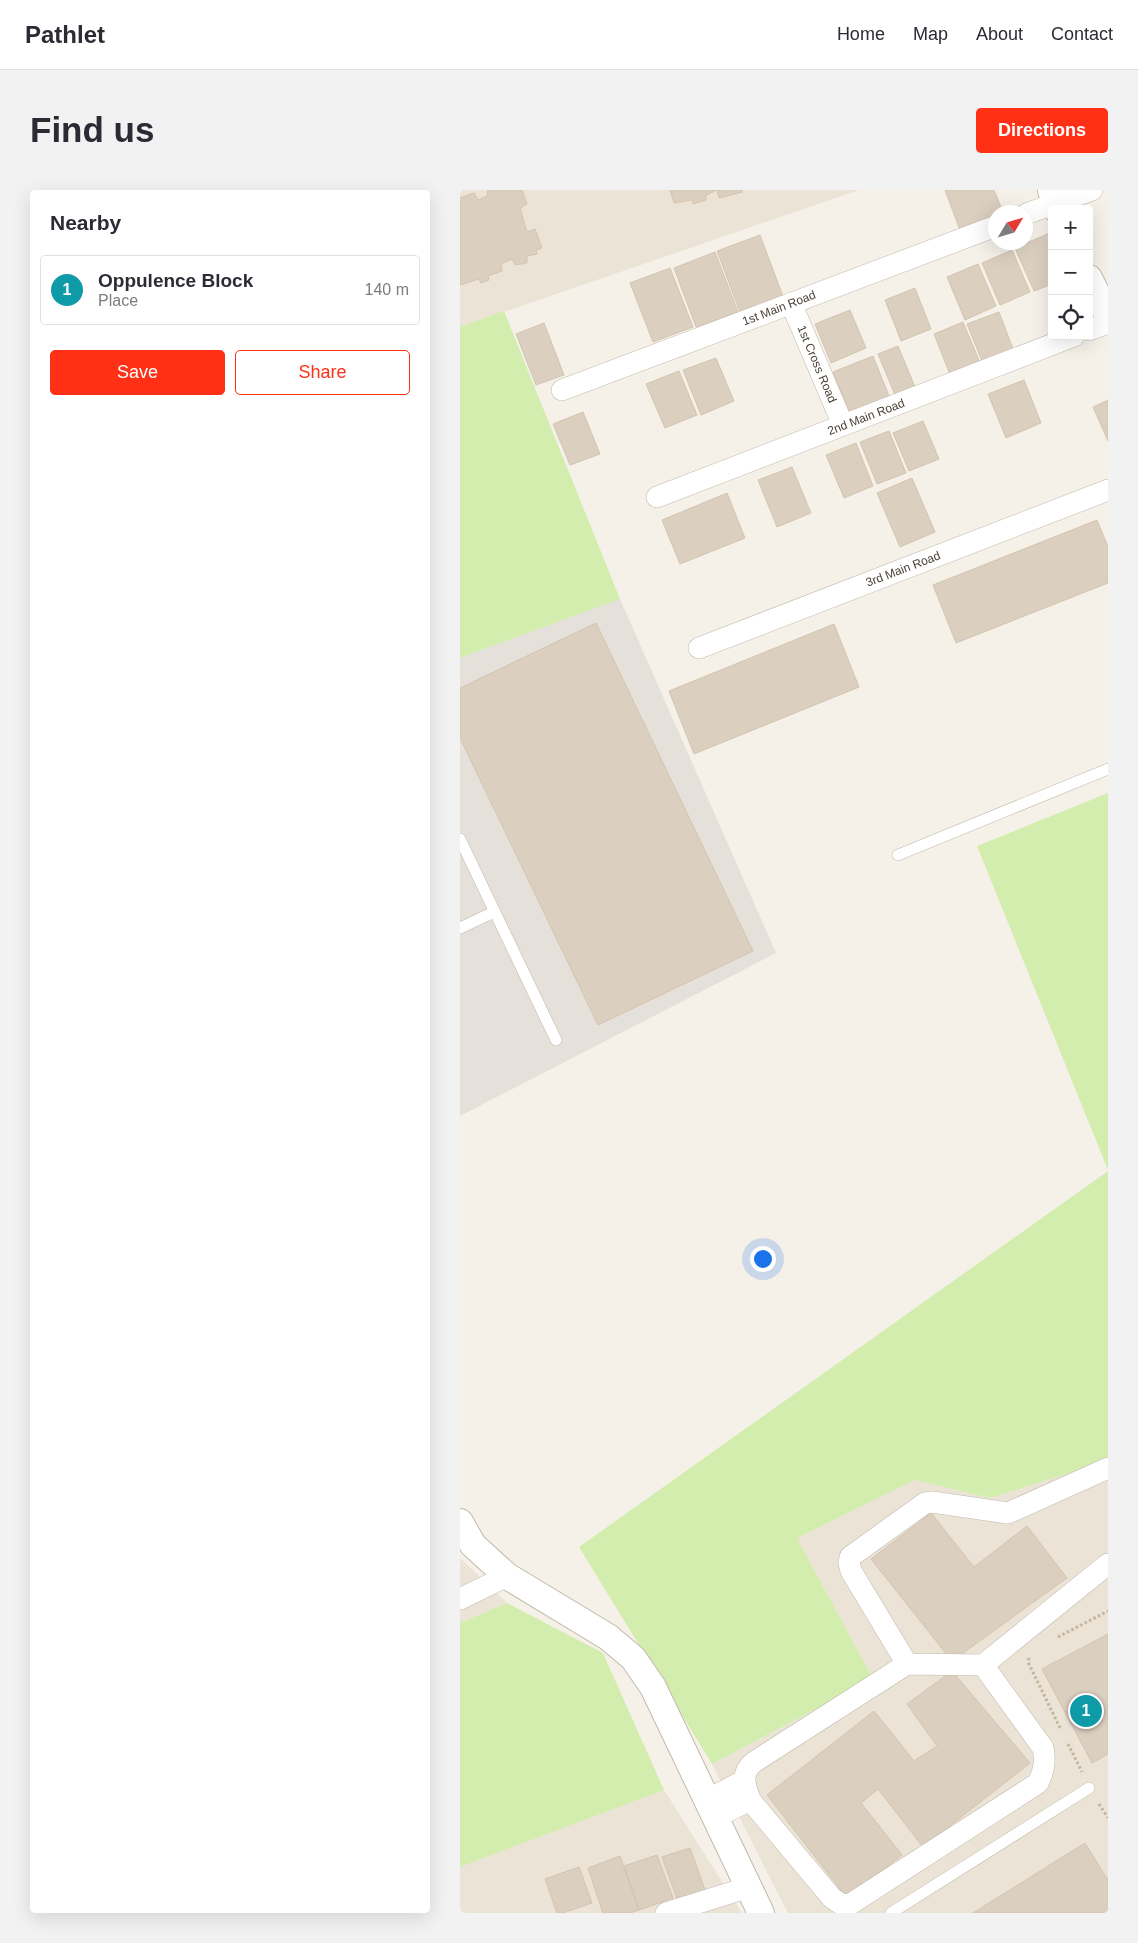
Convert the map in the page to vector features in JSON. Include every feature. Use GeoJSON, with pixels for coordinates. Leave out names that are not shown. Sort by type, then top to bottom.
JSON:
{"type":"FeatureCollection","features":[{"type":"Feature","properties":{"kind":"street"},"geometry":{"type":"LineString","coordinates":[[1033,211],[1053,201],[1092,190]]}},
{"type":"Feature","properties":{"kind":"street","name":"1st Main Road"},"geometry":{"type":"LineString","coordinates":[[562,390],[988,229]]}},
{"type":"Feature","properties":{"kind":"street"},"geometry":{"type":"LineString","coordinates":[[1093,286],[1108,316]]}},
{"type":"Feature","properties":{"kind":"street","name":"1st Cross Road"},"geometry":{"type":"LineString","coordinates":[[792,303],[843,426]]}},
{"type":"Feature","properties":{"kind":"street"},"geometry":{"type":"LineString","coordinates":[[1093,329],[1108,323]]}},
{"type":"Feature","properties":{"kind":"street","name":"2nd Main Road"},"geometry":{"type":"LineString","coordinates":[[657,497],[1064,340]]}},
{"type":"Feature","properties":{"kind":"street","name":"3rd Main Road"},"geometry":{"type":"LineString","coordinates":[[699,648],[1108,490]]}},
{"type":"Feature","properties":{"kind":"street"},"geometry":{"type":"LineString","coordinates":[[907,1664],[851,1571],[850,1557],[925,1503],[932,1502],[1008,1513],[1108,1468]]}},
{"type":"Feature","properties":{"kind":"street"},"geometry":{"type":"LineString","coordinates":[[460,1522],[466,1549],[608,1637],[633,1658],[653,1687],[761,1913]]}},
{"type":"Feature","properties":{"kind":"street"},"geometry":{"type":"LineString","coordinates":[[983,1665],[1043,1748],[1045,1757],[1043,1772],[1038,1783],[850,1905],[841,1904],[832,1898],[747,1791],[746,1772],[754,1762],[907,1664],[983,1665],[1108,1564]]}},
{"type":"Feature","properties":{"kind":"street"},"geometry":{"type":"LineString","coordinates":[[460,1599],[507,1576]]}},
{"type":"Feature","properties":{"kind":"street"},"geometry":{"type":"LineString","coordinates":[[711,1809],[747,1791]]}},
{"type":"Feature","properties":{"kind":"street"},"geometry":{"type":"LineString","coordinates":[[666,1913],[748,1887]]}},
{"type":"Feature","properties":{"kind":"lane"},"geometry":{"type":"LineString","coordinates":[[898,855],[1108,769]]}},
{"type":"Feature","properties":{"kind":"lane"},"geometry":{"type":"LineString","coordinates":[[460,839],[556,1040]]}},
{"type":"Feature","properties":{"kind":"lane"},"geometry":{"type":"LineString","coordinates":[[460,928],[494,912]]}},
{"type":"Feature","properties":{"kind":"lane"},"geometry":{"type":"LineString","coordinates":[[891,1913],[1089,1788]]}},
{"type":"Feature","properties":{"kind":"path"},"geometry":{"type":"LineString","coordinates":[[1057,1637],[1108,1611]]}},
{"type":"Feature","properties":{"kind":"path"},"geometry":{"type":"LineString","coordinates":[[1029,1655],[1028,1662],[1063,1734]]}},
{"type":"Feature","properties":{"kind":"path"},"geometry":{"type":"LineString","coordinates":[[1068,1743],[1089,1788]]}},
{"type":"Feature","properties":{"kind":"shaded area"},"geometry":{"type":"Polygon","coordinates":[[[460,190],[859,190],[460,327],[460,190]]]}},
{"type":"Feature","properties":{"kind":"shaded area"},"geometry":{"type":"Polygon","coordinates":[[[620,599],[776,953],[460,1116],[460,658],[620,599]]]}},
{"type":"Feature","properties":{"kind":"shaded area"},"geometry":{"type":"Polygon","coordinates":[[[1108,1461],[1108,1913],[788,1913],[712,1764],[873,1679],[797,1538],[915,1480],[990,1498],[1108,1461]]]}},
{"type":"Feature","properties":{"kind":"shaded area"},"geometry":{"type":"Polygon","coordinates":[[[460,1558],[507,1603],[460,1623],[460,1558]]]}},
{"type":"Feature","properties":{"kind":"shaded area"},"geometry":{"type":"Polygon","coordinates":[[[664,1790],[742,1913],[460,1913],[460,1867],[664,1790]]]}},
{"type":"Feature","properties":{"kind":"green space"},"geometry":{"type":"Polygon","coordinates":[[[504,311],[620,599],[460,658],[460,327],[504,311]]]}},
{"type":"Feature","properties":{"kind":"green space"},"geometry":{"type":"Polygon","coordinates":[[[1108,793],[1108,1170],[977,846],[1108,793]]]}},
{"type":"Feature","properties":{"kind":"green space"},"geometry":{"type":"Polygon","coordinates":[[[1108,1171],[1108,1461],[990,1498],[915,1480],[797,1538],[873,1679],[712,1764],[579,1547],[1108,1171]]]}},
{"type":"Feature","properties":{"kind":"green space"},"geometry":{"type":"Polygon","coordinates":[[[507,1603],[603,1653],[664,1790],[460,1867],[460,1623],[507,1603]]]}},
{"type":"Feature","properties":{"kind":"building"},"geometry":{"type":"Polygon","coordinates":[[[488,190],[522,190],[527,204],[520,208],[527,232],[535,229],[542,248],[536,250],[537,254],[527,256],[527,263],[515,265],[512,259],[501,264],[502,271],[488,276],[489,280],[481,283],[479,279],[460,285],[460,198],[474,193],[478,200],[487,196],[488,190]]]}},
{"type":"Feature","properties":{"kind":"building"},"geometry":{"type":"Polygon","coordinates":[[[670,190],[717,190],[706,195],[706,200],[693,204],[692,200],[674,203],[670,190]]]}},
{"type":"Feature","properties":{"kind":"building"},"geometry":{"type":"Polygon","coordinates":[[[717,190],[742,190],[742,192],[719,198],[717,190]]]}},
{"type":"Feature","properties":{"kind":"building"},"geometry":{"type":"Polygon","coordinates":[[[945,190],[994,190],[1000,205],[988,205],[988,223],[961,233],[945,190]]]}},
{"type":"Feature","properties":{"kind":"building"},"geometry":{"type":"Polygon","coordinates":[[[1048,234],[1048,286],[1034,291],[1016,250],[1033,250],[1033,240],[1048,234]]]}},
{"type":"Feature","properties":{"kind":"building"},"geometry":{"type":"Polygon","coordinates":[[[760,235],[784,299],[741,315],[717,251],[760,235]]]}},
{"type":"Feature","properties":{"kind":"building"},"geometry":{"type":"Polygon","coordinates":[[[1012,250],[1030,292],[1000,305],[982,263],[1012,250]]]}},
{"type":"Feature","properties":{"kind":"building"},"geometry":{"type":"Polygon","coordinates":[[[715,252],[738,312],[696,327],[674,268],[715,252]]]}},
{"type":"Feature","properties":{"kind":"building"},"geometry":{"type":"Polygon","coordinates":[[[978,264],[996,306],[965,320],[947,277],[978,264]]]}},
{"type":"Feature","properties":{"kind":"building"},"geometry":{"type":"Polygon","coordinates":[[[670,268],[693,327],[653,342],[630,283],[670,268]]]}},
{"type":"Feature","properties":{"kind":"building"},"geometry":{"type":"Polygon","coordinates":[[[915,288],[931,329],[901,341],[885,300],[915,288]]]}},
{"type":"Feature","properties":{"kind":"building"},"geometry":{"type":"Polygon","coordinates":[[[850,310],[866,348],[831,363],[815,324],[850,310]]]}},
{"type":"Feature","properties":{"kind":"building"},"geometry":{"type":"Polygon","coordinates":[[[999,312],[1015,354],[984,366],[967,324],[999,312]]]}},
{"type":"Feature","properties":{"kind":"building"},"geometry":{"type":"Polygon","coordinates":[[[963,322],[981,365],[951,377],[934,334],[963,322]]]}},
{"type":"Feature","properties":{"kind":"building"},"geometry":{"type":"Polygon","coordinates":[[[544,323],[564,375],[536,385],[516,334],[544,323]]]}},
{"type":"Feature","properties":{"kind":"building"},"geometry":{"type":"Polygon","coordinates":[[[898,346],[915,387],[895,395],[878,354],[898,346]]]}},
{"type":"Feature","properties":{"kind":"building"},"geometry":{"type":"Polygon","coordinates":[[[873,356],[889,396],[849,412],[833,372],[873,356]]]}},
{"type":"Feature","properties":{"kind":"building"},"geometry":{"type":"Polygon","coordinates":[[[716,358],[734,401],[701,415],[683,370],[716,358]]]}},
{"type":"Feature","properties":{"kind":"building"},"geometry":{"type":"Polygon","coordinates":[[[679,371],[697,415],[665,428],[646,384],[679,371]]]}},
{"type":"Feature","properties":{"kind":"building"},"geometry":{"type":"Polygon","coordinates":[[[1024,380],[1041,423],[1006,438],[988,394],[1024,380]]]}},
{"type":"Feature","properties":{"kind":"building"},"geometry":{"type":"Polygon","coordinates":[[[1108,400],[1108,441],[1093,407],[1108,400]]]}},
{"type":"Feature","properties":{"kind":"building"},"geometry":{"type":"Polygon","coordinates":[[[583,412],[600,454],[570,465],[553,424],[583,412]]]}},
{"type":"Feature","properties":{"kind":"building"},"geometry":{"type":"Polygon","coordinates":[[[923,421],[939,459],[909,471],[893,433],[923,421]]]}},
{"type":"Feature","properties":{"kind":"building"},"geometry":{"type":"Polygon","coordinates":[[[889,431],[906,473],[877,484],[860,442],[889,431]]]}},
{"type":"Feature","properties":{"kind":"building"},"geometry":{"type":"Polygon","coordinates":[[[856,443],[873,486],[844,498],[826,455],[856,443]]]}},
{"type":"Feature","properties":{"kind":"building"},"geometry":{"type":"Polygon","coordinates":[[[792,467],[811,513],[777,527],[758,480],[792,467]]]}},
{"type":"Feature","properties":{"kind":"building"},"geometry":{"type":"Polygon","coordinates":[[[912,478],[935,532],[900,547],[877,493],[912,478]]]}},
{"type":"Feature","properties":{"kind":"building"},"geometry":{"type":"Polygon","coordinates":[[[727,493],[745,538],[680,564],[662,520],[727,493]]]}},
{"type":"Feature","properties":{"kind":"building"},"geometry":{"type":"Polygon","coordinates":[[[1097,520],[1108,547],[1108,583],[956,643],[933,585],[1097,520]]]}},
{"type":"Feature","properties":{"kind":"building"},"geometry":{"type":"Polygon","coordinates":[[[596,623],[753,951],[598,1025],[460,738],[460,688],[596,623]]]}},
{"type":"Feature","properties":{"kind":"building"},"geometry":{"type":"Polygon","coordinates":[[[834,624],[859,687],[694,754],[669,691],[834,624]]]}},
{"type":"Feature","properties":{"kind":"building"},"geometry":{"type":"Polygon","coordinates":[[[931,1513],[974,1567],[1027,1526],[1067,1578],[952,1661],[871,1559],[931,1513]]]}},
{"type":"Feature","properties":{"kind":"building"},"geometry":{"type":"Polygon","coordinates":[[[1108,1634],[1108,1754],[1092,1763],[1042,1669],[1108,1634]]]}},
{"type":"Feature","properties":{"kind":"building"},"geometry":{"type":"Polygon","coordinates":[[[952,1671],[1030,1763],[923,1847],[878,1789],[861,1803],[902,1855],[847,1898],[767,1795],[874,1711],[914,1761],[937,1746],[907,1704],[952,1671]]]}},
{"type":"Feature","properties":{"kind":"building"},"geometry":{"type":"Polygon","coordinates":[[[1085,1843],[1108,1880],[1108,1913],[973,1913],[1085,1843]]]}},
{"type":"Feature","properties":{"kind":"building"},"geometry":{"type":"Polygon","coordinates":[[[690,1848],[705,1890],[677,1899],[662,1857],[690,1848]]]}},
{"type":"Feature","properties":{"kind":"building"},"geometry":{"type":"Polygon","coordinates":[[[657,1855],[673,1898],[639,1910],[624,1866],[657,1855]]]}},
{"type":"Feature","properties":{"kind":"building"},"geometry":{"type":"Polygon","coordinates":[[[620,1856],[639,1910],[630,1913],[603,1913],[588,1868],[620,1856]]]}},
{"type":"Feature","properties":{"kind":"building"},"geometry":{"type":"Polygon","coordinates":[[[579,1867],[592,1903],[563,1913],[557,1913],[545,1879],[579,1867]]]}},
{"type":"Feature","properties":{"kind":"place","name":"Oppulence Block"},"geometry":{"type":"Point","coordinates":[1086,1711]}}]}
